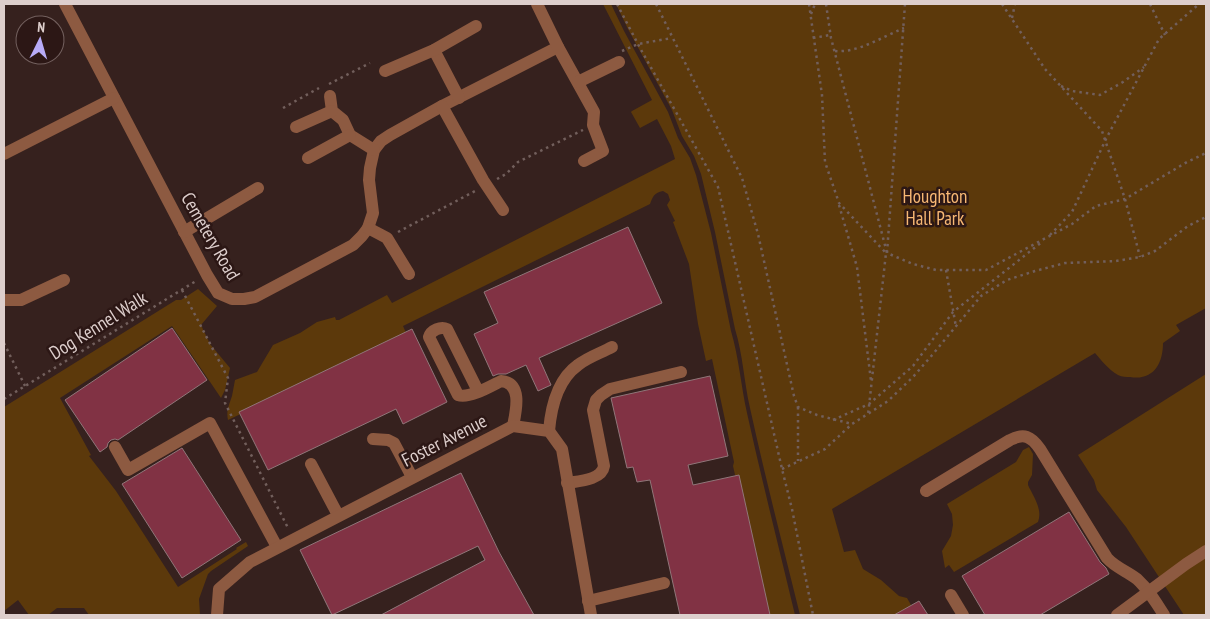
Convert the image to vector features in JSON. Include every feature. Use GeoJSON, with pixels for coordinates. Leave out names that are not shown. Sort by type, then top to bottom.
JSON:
{"type":"FeatureCollection","features":[{"type":"Feature","properties":{"kind":"street","name":"Cemetery Road"},"geometry":{"type":"LineString","coordinates":[[65,4],[184,232],[218,293],[232,299],[255,297],[353,245],[368,228]]}},
{"type":"Feature","properties":{"kind":"street"},"geometry":{"type":"LineString","coordinates":[[537,4],[594,112],[593,125],[603,151],[584,161]]}},
{"type":"Feature","properties":{"kind":"street"},"geometry":{"type":"LineString","coordinates":[[385,72],[434,50],[476,26]]}},
{"type":"Feature","properties":{"kind":"street"},"geometry":{"type":"LineString","coordinates":[[409,274],[386,238],[368,228],[373,213],[369,180],[374,150],[390,134],[558,47]]}},
{"type":"Feature","properties":{"kind":"street"},"geometry":{"type":"LineString","coordinates":[[434,50],[459,98]]}},
{"type":"Feature","properties":{"kind":"street"},"geometry":{"type":"LineString","coordinates":[[578,82],[619,62]]}},
{"type":"Feature","properties":{"kind":"street"},"geometry":{"type":"LineString","coordinates":[[330,96],[332,112],[342,120],[350,135],[374,150]]}},
{"type":"Feature","properties":{"kind":"street"},"geometry":{"type":"LineString","coordinates":[[4,154],[114,98]]}},
{"type":"Feature","properties":{"kind":"street"},"geometry":{"type":"LineString","coordinates":[[442,106],[502,210]]}},
{"type":"Feature","properties":{"kind":"street"},"geometry":{"type":"LineString","coordinates":[[296,127],[332,112]]}},
{"type":"Feature","properties":{"kind":"street"},"geometry":{"type":"LineString","coordinates":[[308,158],[350,135]]}},
{"type":"Feature","properties":{"kind":"street"},"geometry":{"type":"LineString","coordinates":[[184,232],[258,188]]}},
{"type":"Feature","properties":{"kind":"street"},"geometry":{"type":"LineString","coordinates":[[4,300],[21,300],[64,280]]}},
{"type":"Feature","properties":{"kind":"street"},"geometry":{"type":"LineString","coordinates":[[478,391],[447,328],[442,327],[432,331],[429,337],[458,395],[465,396],[478,391],[501,381],[507,381],[511,384],[517,402],[513,426]]}},
{"type":"Feature","properties":{"kind":"street"},"geometry":{"type":"LineString","coordinates":[[591,615],[562,449],[549,431],[550,417],[559,387],[570,372],[579,364],[612,347]]}},
{"type":"Feature","properties":{"kind":"street"},"geometry":{"type":"LineString","coordinates":[[568,483],[599,475],[603,471],[604,466],[593,410],[596,400],[601,395],[610,388],[681,372]]}},
{"type":"Feature","properties":{"kind":"street"},"geometry":{"type":"LineString","coordinates":[[115,447],[128,470],[210,423],[276,547]]}},
{"type":"Feature","properties":{"kind":"street","name":"Foster Avenue"},"geometry":{"type":"LineString","coordinates":[[217,615],[219,590],[250,562],[276,547],[513,426],[549,431]]}},
{"type":"Feature","properties":{"kind":"street"},"geometry":{"type":"LineString","coordinates":[[926,491],[1010,440],[1027,436],[1035,441],[1107,558],[1113,565],[1137,580],[1149,592],[1164,615]]}},
{"type":"Feature","properties":{"kind":"street"},"geometry":{"type":"LineString","coordinates":[[373,439],[388,440],[394,443],[412,477]]}},
{"type":"Feature","properties":{"kind":"street"},"geometry":{"type":"LineString","coordinates":[[311,464],[338,515]]}},
{"type":"Feature","properties":{"kind":"street"},"geometry":{"type":"LineString","coordinates":[[1117,615],[1206,551]]}},
{"type":"Feature","properties":{"kind":"street"},"geometry":{"type":"LineString","coordinates":[[588,601],[664,583]]}},
{"type":"Feature","properties":{"kind":"street"},"geometry":{"type":"LineString","coordinates":[[951,595],[963,615]]}},
{"type":"Feature","properties":{"kind":"path"},"geometry":{"type":"LineString","coordinates":[[617,4],[718,187],[792,509],[813,615]]}},
{"type":"Feature","properties":{"kind":"path"},"geometry":{"type":"LineString","coordinates":[[656,4],[742,178],[758,234],[798,407],[798,461]]}},
{"type":"Feature","properties":{"kind":"path"},"geometry":{"type":"LineString","coordinates":[[809,4],[822,95],[825,162],[857,267],[871,385]]}},
{"type":"Feature","properties":{"kind":"path"},"geometry":{"type":"LineString","coordinates":[[810,16],[814,4]]}},
{"type":"Feature","properties":{"kind":"path"},"geometry":{"type":"LineString","coordinates":[[826,4],[834,51],[887,253]]}},
{"type":"Feature","properties":{"kind":"path"},"geometry":{"type":"LineString","coordinates":[[868,415],[887,253],[905,4]]}},
{"type":"Feature","properties":{"kind":"path"},"geometry":{"type":"LineString","coordinates":[[1002,4],[1045,69],[1102,131],[1125,198],[1140,257]]}},
{"type":"Feature","properties":{"kind":"path"},"geometry":{"type":"LineString","coordinates":[[1012,18],[1015,4]]}},
{"type":"Feature","properties":{"kind":"path"},"geometry":{"type":"LineString","coordinates":[[1150,4],[1165,35]]}},
{"type":"Feature","properties":{"kind":"path"},"geometry":{"type":"LineString","coordinates":[[833,420],[869,404],[913,366],[953,312],[1048,236],[1072,212],[1105,142],[1160,39],[1199,4]]}},
{"type":"Feature","properties":{"kind":"path"},"geometry":{"type":"LineString","coordinates":[[834,51],[843,52],[862,47],[904,28]]}},
{"type":"Feature","properties":{"kind":"path"},"geometry":{"type":"LineString","coordinates":[[813,38],[830,34]]}},
{"type":"Feature","properties":{"kind":"path"},"geometry":{"type":"LineString","coordinates":[[1060,86],[1072,91],[1100,95],[1123,82],[1145,66]]}},
{"type":"Feature","properties":{"kind":"path"},"geometry":{"type":"LineString","coordinates":[[839,204],[887,253],[913,264],[936,270],[986,270],[1072,224],[1096,206],[1125,198],[1206,153]]}},
{"type":"Feature","properties":{"kind":"path"},"geometry":{"type":"LineString","coordinates":[[782,469],[825,449],[852,424],[888,402],[914,377],[981,296],[1007,280],[1035,270],[1065,263],[1116,261],[1140,257],[1155,250],[1188,226],[1206,217]]}},
{"type":"Feature","properties":{"kind":"path"},"geometry":{"type":"LineString","coordinates":[[946,270],[956,327]]}},
{"type":"Feature","properties":{"kind":"path","name":"Dog Kennel Walk"},"geometry":{"type":"LineString","coordinates":[[4,399],[207,275]]}},
{"type":"Feature","properties":{"kind":"path"},"geometry":{"type":"LineString","coordinates":[[182,290],[228,378],[225,403],[293,538]]}},
{"type":"Feature","properties":{"kind":"path"},"geometry":{"type":"LineString","coordinates":[[4,343],[25,386]]}},
{"type":"Feature","properties":{"kind":"path"},"geometry":{"type":"LineString","coordinates":[[798,407],[817,415],[852,424]]}},
{"type":"Feature","properties":{"kind":"green space"},"geometry":{"type":"Polygon","coordinates":[[[603,4],[611,4],[668,112],[696,175],[711,233],[745,403],[795,615],[767,615],[733,466],[734,462],[712,359],[706,361],[689,264],[673,222],[675,221],[667,205],[670,200],[668,194],[663,191],[654,195],[650,204],[403,326],[407,335],[228,420],[227,417],[235,380],[257,372],[273,345],[300,333],[317,322],[335,317],[336,320],[339,320],[387,295],[392,303],[675,159],[671,146],[657,119],[640,128],[631,112],[652,100],[603,4]]]}},
{"type":"Feature","properties":{"kind":"green space","name":"Houghton Hall Park"},"geometry":{"type":"Polygon","coordinates":[[[616,4],[1206,4],[1206,308],[1176,325],[1180,331],[1163,343],[1159,364],[1151,374],[1138,378],[1120,376],[1108,368],[1095,353],[832,509],[844,552],[855,550],[863,569],[881,580],[899,596],[907,598],[911,607],[898,615],[800,615],[756,434],[740,349],[701,174],[694,156],[682,136],[672,110],[616,4]]]}},
{"type":"Feature","properties":{"kind":"green space"},"geometry":{"type":"Polygon","coordinates":[[[198,289],[217,306],[201,325],[210,344],[230,368],[225,390],[221,398],[172,326],[60,398],[91,455],[89,456],[116,491],[178,587],[246,542],[248,546],[208,574],[199,599],[200,615],[89,615],[84,608],[57,608],[48,615],[29,615],[18,600],[4,611],[4,407],[176,300],[181,300],[198,289]]]}},
{"type":"Feature","properties":{"kind":"green space"},"geometry":{"type":"Polygon","coordinates":[[[1206,374],[1206,615],[1184,615],[1126,527],[1097,490],[1094,480],[1078,455],[1206,374]]]}},
{"type":"Feature","properties":{"kind":"green space"},"geometry":{"type":"Polygon","coordinates":[[[1029,447],[1033,454],[1032,475],[1028,485],[1038,507],[1038,522],[954,572],[949,565],[945,568],[942,551],[951,536],[953,525],[952,514],[947,504],[1016,462],[1023,450],[1029,447]]]}},
{"type":"Feature","properties":{"kind":"building"},"geometry":{"type":"Polygon","coordinates":[[[628,227],[662,303],[539,358],[551,385],[538,391],[526,365],[506,374],[493,376],[474,334],[498,323],[484,292],[628,227]]]}},
{"type":"Feature","properties":{"kind":"building"},"geometry":{"type":"Polygon","coordinates":[[[172,328],[207,380],[118,440],[111,440],[107,447],[100,452],[65,400],[172,328]]]}},
{"type":"Feature","properties":{"kind":"building"},"geometry":{"type":"Polygon","coordinates":[[[412,329],[447,402],[403,424],[396,409],[268,470],[239,412],[412,329]]]}},
{"type":"Feature","properties":{"kind":"building"},"geometry":{"type":"Polygon","coordinates":[[[710,376],[728,456],[688,465],[693,485],[739,475],[770,615],[680,615],[650,480],[637,482],[633,467],[627,468],[611,398],[710,376]]]}},
{"type":"Feature","properties":{"kind":"building"},"geometry":{"type":"Polygon","coordinates":[[[182,448],[241,540],[182,578],[122,484],[182,448]]]}},
{"type":"Feature","properties":{"kind":"building"},"geometry":{"type":"Polygon","coordinates":[[[461,473],[499,552],[534,615],[381,615],[485,560],[478,546],[332,615],[300,550],[461,473]]]}},
{"type":"Feature","properties":{"kind":"building"},"geometry":{"type":"Polygon","coordinates":[[[1069,512],[1109,574],[1040,615],[985,615],[962,576],[1069,512]]]}},
{"type":"Feature","properties":{"kind":"building"},"geometry":{"type":"Polygon","coordinates":[[[919,601],[928,615],[894,615],[919,601]]]}}]}
